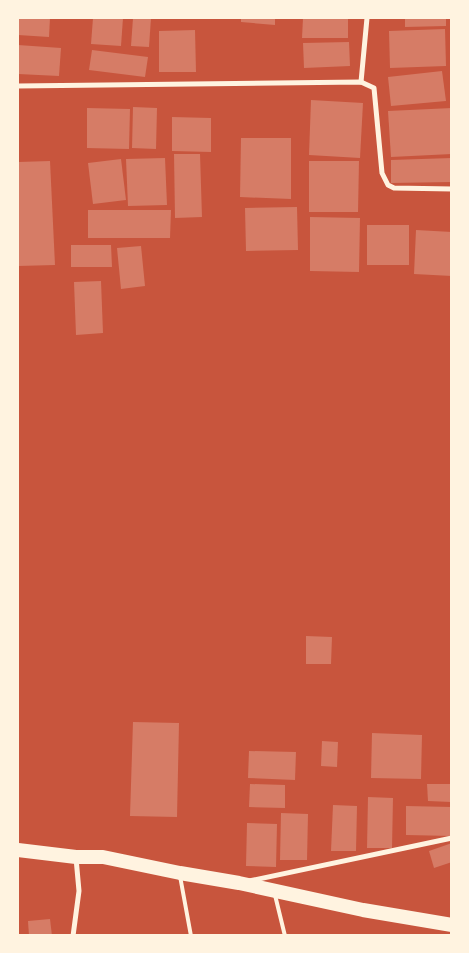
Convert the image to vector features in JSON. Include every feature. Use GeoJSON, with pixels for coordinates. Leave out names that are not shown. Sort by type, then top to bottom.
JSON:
{"type":"FeatureCollection","features":[{"type":"Feature","properties":{"kind":"highway"},"geometry":{"type":"LineString","coordinates":[[18,850],[76,857],[103,857],[274,890],[363,910],[452,925]]}},
{"type":"Feature","properties":{"kind":"street"},"geometry":{"type":"LineString","coordinates":[[361,82],[367,18]]}},
{"type":"Feature","properties":{"kind":"street"},"geometry":{"type":"LineString","coordinates":[[18,86],[361,82],[374,88],[382,173],[388,185],[394,188],[452,188]]}},
{"type":"Feature","properties":{"kind":"street"},"geometry":{"type":"LineString","coordinates":[[239,883],[452,838]]}},
{"type":"Feature","properties":{"kind":"street"},"geometry":{"type":"LineString","coordinates":[[74,936],[79,891],[76,857]]}},
{"type":"Feature","properties":{"kind":"lane"},"geometry":{"type":"LineString","coordinates":[[180,873],[191,936]]}},
{"type":"Feature","properties":{"kind":"lane"},"geometry":{"type":"LineString","coordinates":[[274,890],[285,936]]}},
{"type":"Feature","properties":{"kind":"building"},"geometry":{"type":"Polygon","coordinates":[[[18,18],[50,18],[49,37],[18,35],[18,18]]]}},
{"type":"Feature","properties":{"kind":"building"},"geometry":{"type":"Polygon","coordinates":[[[93,18],[123,18],[121,46],[91,44],[93,18]]]}},
{"type":"Feature","properties":{"kind":"building"},"geometry":{"type":"Polygon","coordinates":[[[133,18],[151,18],[149,47],[131,46],[133,18]]]}},
{"type":"Feature","properties":{"kind":"building"},"geometry":{"type":"Polygon","coordinates":[[[241,18],[275,18],[275,25],[241,22],[241,18]]]}},
{"type":"Feature","properties":{"kind":"building"},"geometry":{"type":"Polygon","coordinates":[[[303,18],[348,18],[348,38],[302,38],[303,18]]]}},
{"type":"Feature","properties":{"kind":"building"},"geometry":{"type":"Polygon","coordinates":[[[405,18],[446,18],[446,26],[405,27],[405,18]]]}},
{"type":"Feature","properties":{"kind":"building"},"geometry":{"type":"Polygon","coordinates":[[[445,29],[446,66],[390,68],[389,31],[445,29]]]}},
{"type":"Feature","properties":{"kind":"building"},"geometry":{"type":"Polygon","coordinates":[[[195,30],[196,72],[159,72],[159,31],[195,30]]]}},
{"type":"Feature","properties":{"kind":"building"},"geometry":{"type":"Polygon","coordinates":[[[349,42],[350,66],[304,68],[303,43],[349,42]]]}},
{"type":"Feature","properties":{"kind":"building"},"geometry":{"type":"Polygon","coordinates":[[[18,45],[61,48],[59,76],[18,74],[18,45]]]}},
{"type":"Feature","properties":{"kind":"building"},"geometry":{"type":"Polygon","coordinates":[[[92,50],[148,57],[145,77],[89,70],[92,50]]]}},
{"type":"Feature","properties":{"kind":"building"},"geometry":{"type":"Polygon","coordinates":[[[442,71],[446,101],[391,106],[388,77],[442,71]]]}},
{"type":"Feature","properties":{"kind":"building"},"geometry":{"type":"Polygon","coordinates":[[[311,100],[363,103],[360,158],[309,155],[311,100]]]}},
{"type":"Feature","properties":{"kind":"building"},"geometry":{"type":"Polygon","coordinates":[[[133,107],[157,108],[156,149],[132,148],[133,107]]]}},
{"type":"Feature","properties":{"kind":"building"},"geometry":{"type":"Polygon","coordinates":[[[87,108],[130,109],[129,149],[87,148],[87,108]]]}},
{"type":"Feature","properties":{"kind":"building"},"geometry":{"type":"Polygon","coordinates":[[[452,108],[452,154],[391,157],[388,111],[452,108]]]}},
{"type":"Feature","properties":{"kind":"building"},"geometry":{"type":"Polygon","coordinates":[[[172,117],[211,118],[211,152],[172,151],[172,117]]]}},
{"type":"Feature","properties":{"kind":"building"},"geometry":{"type":"Polygon","coordinates":[[[241,138],[291,138],[291,199],[240,197],[241,138]]]}},
{"type":"Feature","properties":{"kind":"building"},"geometry":{"type":"Polygon","coordinates":[[[174,154],[200,154],[202,217],[175,218],[174,154]]]}},
{"type":"Feature","properties":{"kind":"building"},"geometry":{"type":"Polygon","coordinates":[[[165,158],[167,205],[128,206],[126,159],[165,158]]]}},
{"type":"Feature","properties":{"kind":"building"},"geometry":{"type":"Polygon","coordinates":[[[452,158],[452,182],[391,183],[391,160],[452,158]]]}},
{"type":"Feature","properties":{"kind":"building"},"geometry":{"type":"Polygon","coordinates":[[[121,159],[126,200],[93,204],[88,163],[121,159]]]}},
{"type":"Feature","properties":{"kind":"building"},"geometry":{"type":"Polygon","coordinates":[[[50,161],[55,265],[18,266],[18,162],[50,161]]]}},
{"type":"Feature","properties":{"kind":"building"},"geometry":{"type":"Polygon","coordinates":[[[309,161],[359,161],[358,212],[309,212],[309,161]]]}},
{"type":"Feature","properties":{"kind":"building"},"geometry":{"type":"Polygon","coordinates":[[[297,207],[298,250],[246,251],[245,208],[297,207]]]}},
{"type":"Feature","properties":{"kind":"building"},"geometry":{"type":"Polygon","coordinates":[[[88,210],[171,210],[170,238],[88,238],[88,210]]]}},
{"type":"Feature","properties":{"kind":"building"},"geometry":{"type":"Polygon","coordinates":[[[310,217],[360,218],[359,272],[310,271],[310,217]]]}},
{"type":"Feature","properties":{"kind":"building"},"geometry":{"type":"Polygon","coordinates":[[[367,225],[409,225],[409,265],[367,265],[367,225]]]}},
{"type":"Feature","properties":{"kind":"building"},"geometry":{"type":"Polygon","coordinates":[[[416,230],[452,232],[452,276],[414,274],[416,230]]]}},
{"type":"Feature","properties":{"kind":"building"},"geometry":{"type":"Polygon","coordinates":[[[71,245],[111,245],[112,267],[71,267],[71,245]]]}},
{"type":"Feature","properties":{"kind":"building"},"geometry":{"type":"Polygon","coordinates":[[[141,246],[145,286],[121,289],[117,248],[141,246]]]}},
{"type":"Feature","properties":{"kind":"building"},"geometry":{"type":"Polygon","coordinates":[[[101,281],[103,333],[76,335],[74,282],[101,281]]]}},
{"type":"Feature","properties":{"kind":"building"},"geometry":{"type":"Polygon","coordinates":[[[306,636],[332,637],[331,664],[306,664],[306,636]]]}},
{"type":"Feature","properties":{"kind":"building"},"geometry":{"type":"Polygon","coordinates":[[[133,722],[179,723],[177,817],[130,816],[133,722]]]}},
{"type":"Feature","properties":{"kind":"building"},"geometry":{"type":"Polygon","coordinates":[[[372,733],[422,735],[421,779],[371,778],[372,733]]]}},
{"type":"Feature","properties":{"kind":"building"},"geometry":{"type":"Polygon","coordinates":[[[322,741],[338,742],[337,767],[321,766],[322,741]]]}},
{"type":"Feature","properties":{"kind":"building"},"geometry":{"type":"Polygon","coordinates":[[[249,751],[296,752],[295,780],[248,778],[249,751]]]}},
{"type":"Feature","properties":{"kind":"building"},"geometry":{"type":"Polygon","coordinates":[[[250,784],[285,785],[285,808],[249,807],[250,784]]]}},
{"type":"Feature","properties":{"kind":"building"},"geometry":{"type":"Polygon","coordinates":[[[427,784],[451,784],[451,802],[428,801],[427,784]]]}},
{"type":"Feature","properties":{"kind":"building"},"geometry":{"type":"Polygon","coordinates":[[[368,797],[393,798],[392,848],[367,848],[368,797]]]}},
{"type":"Feature","properties":{"kind":"building"},"geometry":{"type":"Polygon","coordinates":[[[333,805],[357,806],[356,851],[331,851],[333,805]]]}},
{"type":"Feature","properties":{"kind":"building"},"geometry":{"type":"Polygon","coordinates":[[[406,806],[452,807],[452,836],[406,835],[406,806]]]}},
{"type":"Feature","properties":{"kind":"building"},"geometry":{"type":"Polygon","coordinates":[[[281,813],[308,814],[307,860],[280,860],[281,813]]]}},
{"type":"Feature","properties":{"kind":"building"},"geometry":{"type":"Polygon","coordinates":[[[247,823],[277,824],[276,867],[246,866],[247,823]]]}},
{"type":"Feature","properties":{"kind":"building"},"geometry":{"type":"Polygon","coordinates":[[[452,843],[452,862],[434,868],[429,851],[452,843]]]}},
{"type":"Feature","properties":{"kind":"building"},"geometry":{"type":"Polygon","coordinates":[[[50,919],[52,936],[29,936],[28,921],[50,919]]]}}]}
